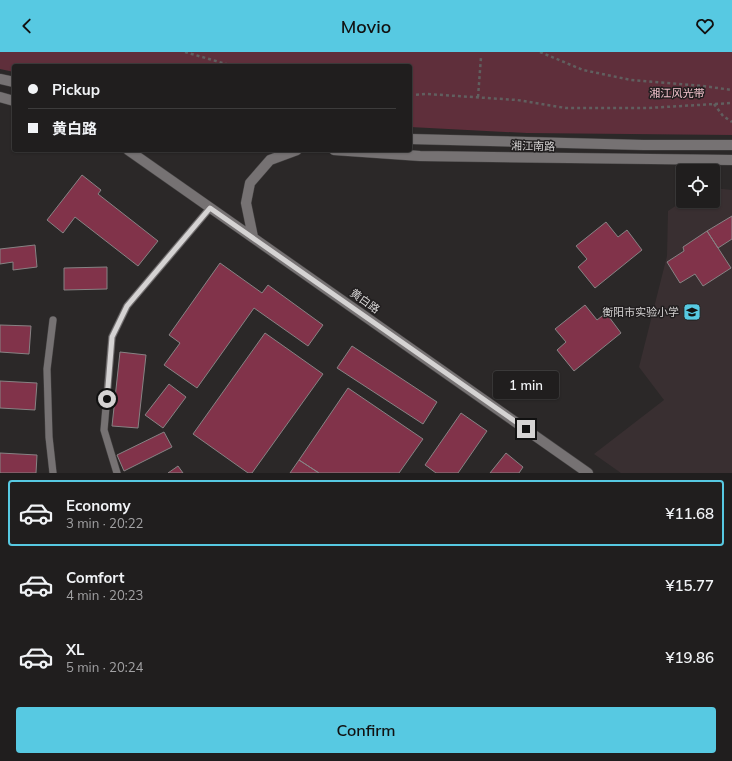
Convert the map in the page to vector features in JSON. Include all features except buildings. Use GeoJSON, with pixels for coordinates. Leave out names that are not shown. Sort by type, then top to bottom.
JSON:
{"type":"FeatureCollection","features":[{"type":"Feature","properties":{"kind":"main road"},"geometry":{"type":"LineString","coordinates":[[0,79],[12,82]]}},
{"type":"Feature","properties":{"kind":"main road"},"geometry":{"type":"LineString","coordinates":[[0,97],[12,100]]}},
{"type":"Feature","properties":{"kind":"main road","name":"湘江南路"},"geometry":{"type":"LineString","coordinates":[[412,138],[635,145],[732,145]]}},
{"type":"Feature","properties":{"kind":"main road","name":"黄白路"},"geometry":{"type":"LineString","coordinates":[[131,152],[588,473]]}},
{"type":"Feature","properties":{"kind":"main road"},"geometry":{"type":"LineString","coordinates":[[253,237],[246,203],[250,183],[270,160],[292,152]]}},
{"type":"Feature","properties":{"kind":"main road","name":"湘江南路"},"geometry":{"type":"LineString","coordinates":[[363,152],[420,156],[732,160]]}},
{"type":"Feature","properties":{"kind":"lane"},"geometry":{"type":"LineString","coordinates":[[117,473],[104,430],[112,337],[127,306],[210,208]]}},
{"type":"Feature","properties":{"kind":"lane"},"geometry":{"type":"LineString","coordinates":[[53,320],[47,369],[49,437],[53,473]]}},
{"type":"Feature","properties":{"kind":"path"},"geometry":{"type":"LineString","coordinates":[[185,52],[225,64]]}},
{"type":"Feature","properties":{"kind":"path"},"geometry":{"type":"LineString","coordinates":[[540,52],[583,70],[631,80],[732,90]]}},
{"type":"Feature","properties":{"kind":"path"},"geometry":{"type":"LineString","coordinates":[[478,97],[481,57]]}},
{"type":"Feature","properties":{"kind":"path"},"geometry":{"type":"LineString","coordinates":[[412,95],[427,94],[517,100],[566,108],[648,108],[732,103]]}},
{"type":"Feature","properties":{"kind":"path"},"geometry":{"type":"LineString","coordinates":[[714,104],[723,116],[732,122]]}},
{"type":"Feature","properties":{"kind":"shaded area","name":"衡阳市实验小学"},"geometry":{"type":"Polygon","coordinates":[[[720,189],[732,190],[732,473],[621,473],[594,454],[664,400],[639,367],[667,256],[668,211],[676,206],[676,208],[720,208],[720,189]]]}},
{"type":"Feature","properties":{"kind":"green space","name":"湘江风光带"},"geometry":{"type":"Polygon","coordinates":[[[0,52],[732,52],[732,135],[527,133],[412,127],[412,64],[12,64],[12,72],[0,69],[0,52]]]}},
{"type":"Feature","properties":{"kind":"place","name":"衡阳市实验小学"},"geometry":{"type":"Point","coordinates":[692,312]}},
{"type":"Feature","properties":{"kind":"route"},"geometry":{"type":"LineString","coordinates":[[107,399],[112,337],[127,306],[210,208],[526,429]]}}]}
